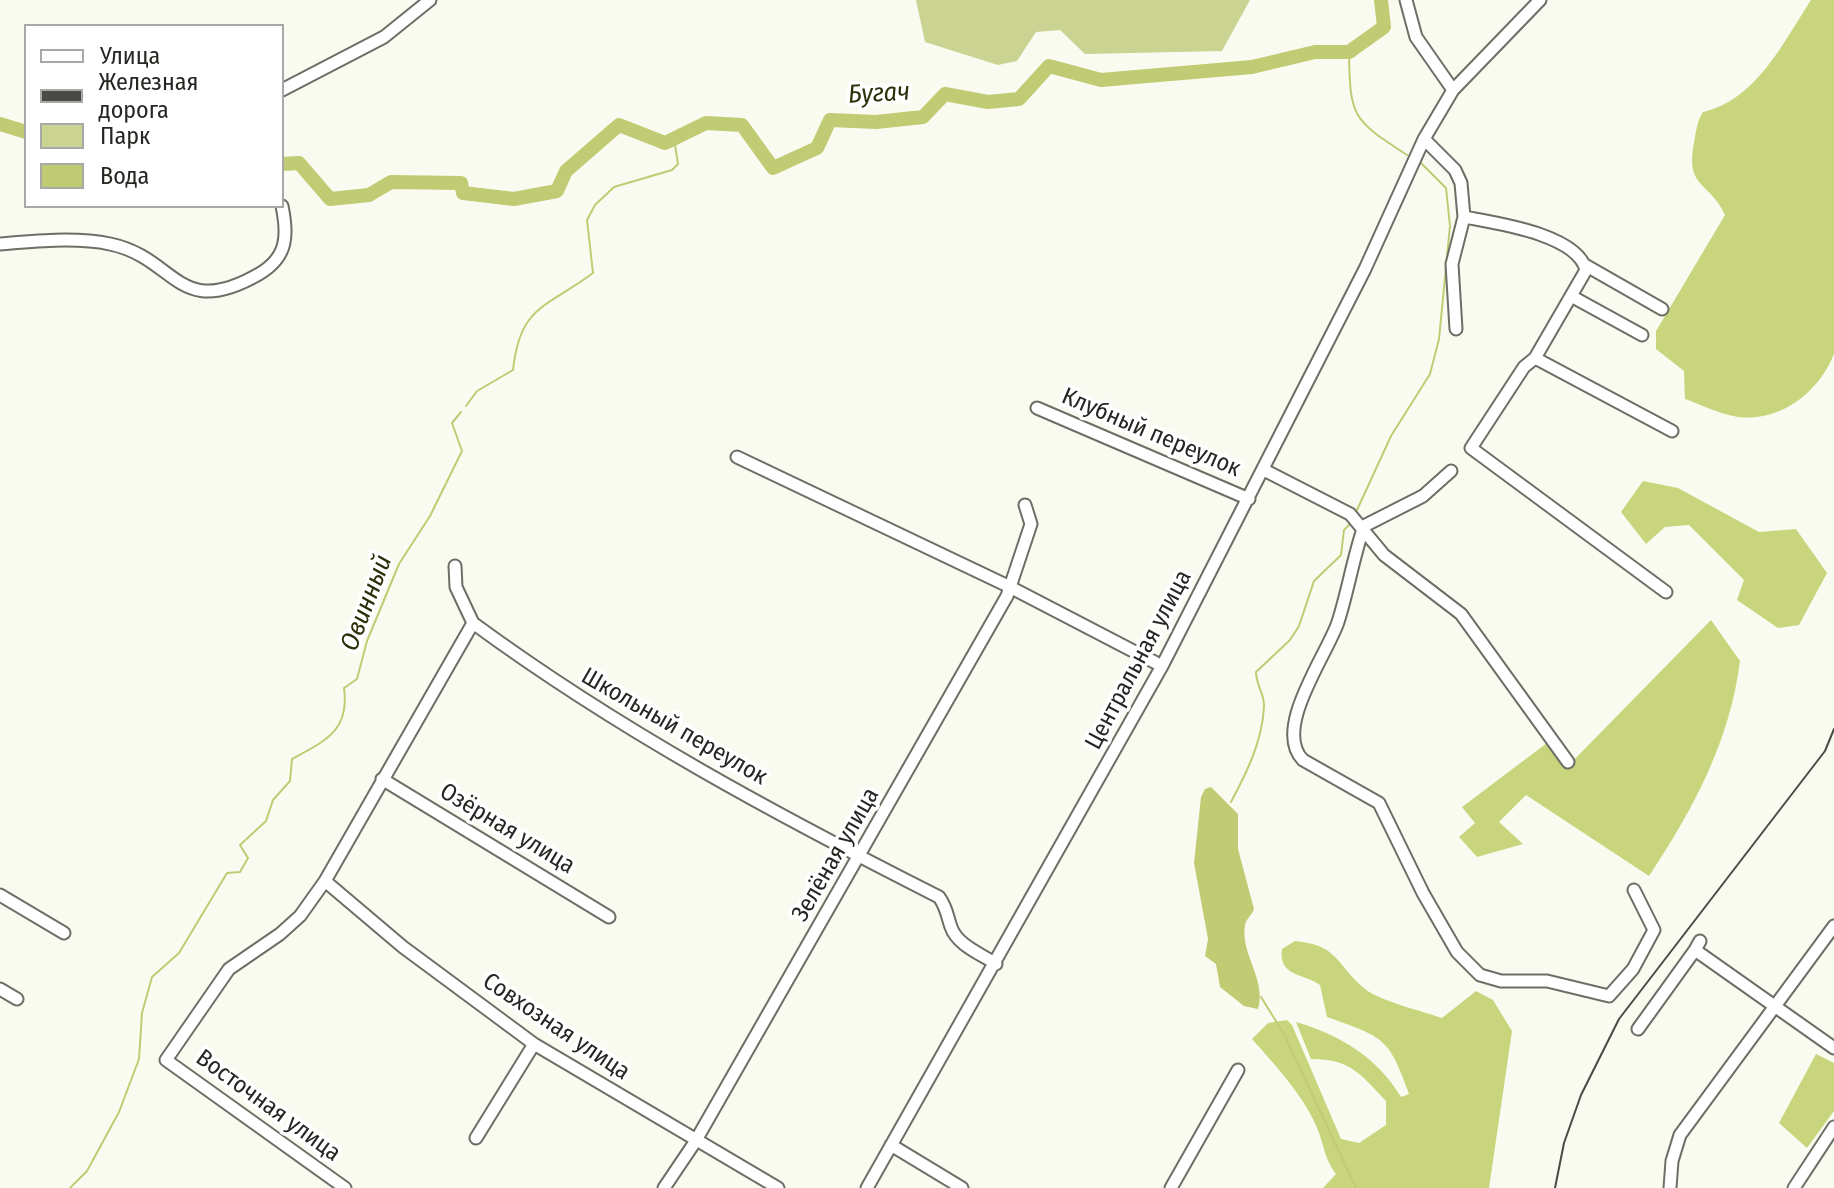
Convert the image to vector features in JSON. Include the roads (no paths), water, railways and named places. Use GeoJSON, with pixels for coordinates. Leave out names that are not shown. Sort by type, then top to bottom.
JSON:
{"type":"FeatureCollection","features":[{"type":"Feature","properties":{"kind":"street"},"geometry":{"type":"LineString","coordinates":[[284,89],[384,37],[430,0]]}},
{"type":"Feature","properties":{"kind":"street"},"geometry":{"type":"LineString","coordinates":[[1406,0],[1416,37],[1453,90]]}},
{"type":"Feature","properties":{"kind":"street","name":"Центральная улица"},"geometry":{"type":"LineString","coordinates":[[867,1188],[1162,666],[1365,269],[1424,139],[1453,90],[1540,0]]}},
{"type":"Feature","properties":{"kind":"street"},"geometry":{"type":"LineString","coordinates":[[1424,139],[1459,176],[1464,217],[1452,264],[1456,329]]}},
{"type":"Feature","properties":{"kind":"street"},"geometry":{"type":"LineString","coordinates":[[0,244],[109,244],[129,251],[181,285],[206,293],[216,292],[243,283],[277,261],[286,241],[282,208]]}},
{"type":"Feature","properties":{"kind":"street"},"geometry":{"type":"LineString","coordinates":[[1464,217],[1540,233],[1585,265],[1662,309]]}},
{"type":"Feature","properties":{"kind":"street"},"geometry":{"type":"LineString","coordinates":[[1585,265],[1585,273],[1535,358],[1524,367],[1471,448],[1666,592]]}},
{"type":"Feature","properties":{"kind":"street"},"geometry":{"type":"LineString","coordinates":[[1571,296],[1642,335]]}},
{"type":"Feature","properties":{"kind":"street"},"geometry":{"type":"LineString","coordinates":[[1535,358],[1672,431]]}},
{"type":"Feature","properties":{"kind":"street","name":"Клубный переулок"},"geometry":{"type":"LineString","coordinates":[[1037,408],[1249,499]]}},
{"type":"Feature","properties":{"kind":"street"},"geometry":{"type":"LineString","coordinates":[[737,457],[1008,586],[1162,666]]}},
{"type":"Feature","properties":{"kind":"street"},"geometry":{"type":"LineString","coordinates":[[1264,470],[1350,514],[1364,526],[1384,555],[1461,614],[1568,762]]}},
{"type":"Feature","properties":{"kind":"street"},"geometry":{"type":"LineString","coordinates":[[1451,471],[1423,496],[1364,526],[1339,620],[1305,687],[1293,740],[1299,755],[1379,803],[1457,952],[1480,975],[1501,981],[1547,981],[1609,996],[1633,969],[1654,930],[1634,890]]}},
{"type":"Feature","properties":{"kind":"street","name":"Зелёная улица"},"geometry":{"type":"LineString","coordinates":[[664,1188],[695,1142],[1007,596],[1031,524],[1025,505]]}},
{"type":"Feature","properties":{"kind":"street"},"geometry":{"type":"LineString","coordinates":[[325,881],[473,623],[459,596],[455,566]]}},
{"type":"Feature","properties":{"kind":"street","name":"Школьный переулок"},"geometry":{"type":"LineString","coordinates":[[473,623],[622,726],[939,897],[947,908],[952,930],[960,942],[996,964]]}},
{"type":"Feature","properties":{"kind":"street","name":"Озёрная улица"},"geometry":{"type":"LineString","coordinates":[[382,779],[609,917]]}},
{"type":"Feature","properties":{"kind":"street","name":"Совхозная улица"},"geometry":{"type":"LineString","coordinates":[[325,881],[403,947],[534,1044],[695,1142],[778,1188]]}},
{"type":"Feature","properties":{"kind":"street","name":"Восточная улица"},"geometry":{"type":"LineString","coordinates":[[325,881],[293,923],[229,969],[166,1060],[345,1188]]}},
{"type":"Feature","properties":{"kind":"street"},"geometry":{"type":"LineString","coordinates":[[0,895],[64,933]]}},
{"type":"Feature","properties":{"kind":"street"},"geometry":{"type":"LineString","coordinates":[[1670,1188],[1672,1161],[1680,1135],[1834,926]]}},
{"type":"Feature","properties":{"kind":"street"},"geometry":{"type":"LineString","coordinates":[[1638,1029],[1698,946],[1773,1006],[1834,1048]]}},
{"type":"Feature","properties":{"kind":"street"},"geometry":{"type":"LineString","coordinates":[[0,989],[17,999]]}},
{"type":"Feature","properties":{"kind":"street"},"geometry":{"type":"LineString","coordinates":[[476,1138],[534,1044]]}},
{"type":"Feature","properties":{"kind":"street"},"geometry":{"type":"LineString","coordinates":[[1171,1188],[1238,1070]]}},
{"type":"Feature","properties":{"kind":"street"},"geometry":{"type":"LineString","coordinates":[[1794,1188],[1834,1127]]}},
{"type":"Feature","properties":{"kind":"street"},"geometry":{"type":"LineString","coordinates":[[891,1145],[962,1188]]}},
{"type":"Feature","properties":{"kind":"water"},"geometry":{"type":"Polygon","coordinates":[[[1211,787],[1238,814],[1238,849],[1254,909],[1246,923],[1244,936],[1257,977],[1258,1009],[1244,1006],[1220,987],[1216,964],[1205,956],[1208,939],[1194,863],[1201,797],[1205,789],[1211,787]]]}},
{"type":"Feature","properties":{"kind":"waterway","name":"Бугач"},"geometry":{"type":"LineString","coordinates":[[284,164],[299,163],[330,199],[369,195],[391,182],[461,183],[463,193],[514,199],[557,191],[566,171],[619,125],[665,143],[706,123],[742,125],[773,168],[817,148],[830,120],[876,122],[923,117],[945,94],[988,102],[1019,99],[1049,66],[1101,80],[1252,67],[1315,52],[1349,52],[1384,27],[1381,0]]}},
{"type":"Feature","properties":{"kind":"waterway"},"geometry":{"type":"LineString","coordinates":[[1349,52],[1351,91],[1358,115],[1375,133],[1407,155]]}},
{"type":"Feature","properties":{"kind":"waterway","name":"Бугач"},"geometry":{"type":"LineString","coordinates":[[0,124],[24,131]]}},
{"type":"Feature","properties":{"kind":"waterway","name":"Овинный"},"geometry":{"type":"LineString","coordinates":[[466,406],[477,391],[513,370],[522,332],[538,310],[593,273],[587,220],[595,205],[614,187],[672,170],[678,164],[675,145],[685,135]]}},
{"type":"Feature","properties":{"kind":"waterway"},"geometry":{"type":"LineString","coordinates":[[1357,510],[1391,436],[1430,374],[1439,339],[1450,226],[1446,188],[1420,162]]}},
{"type":"Feature","properties":{"kind":"waterway","name":"Овинный"},"geometry":{"type":"LineString","coordinates":[[70,1188],[87,1171],[119,1112],[139,1059],[142,1013],[152,977],[179,953],[227,873],[240,872],[248,858],[240,845],[266,821],[273,800],[290,781],[292,759],[325,740],[339,725],[345,703],[344,688],[357,679],[367,641],[399,564],[430,516],[462,451],[452,423],[461,412]]}},
{"type":"Feature","properties":{"kind":"waterway"},"geometry":{"type":"LineString","coordinates":[[1231,802],[1253,756],[1263,720],[1264,703],[1256,672],[1290,640],[1299,626],[1314,581],[1341,555],[1344,530],[1350,524]]}},
{"type":"Feature","properties":{"kind":"waterway"},"geometry":{"type":"LineString","coordinates":[[1261,997],[1284,1034],[1356,1188]]}},
{"type":"Feature","properties":{"kind":"railway"},"geometry":{"type":"LineString","coordinates":[[1555,1188],[1564,1143],[1581,1095],[1619,1019],[1825,751],[1834,729]]}}]}
